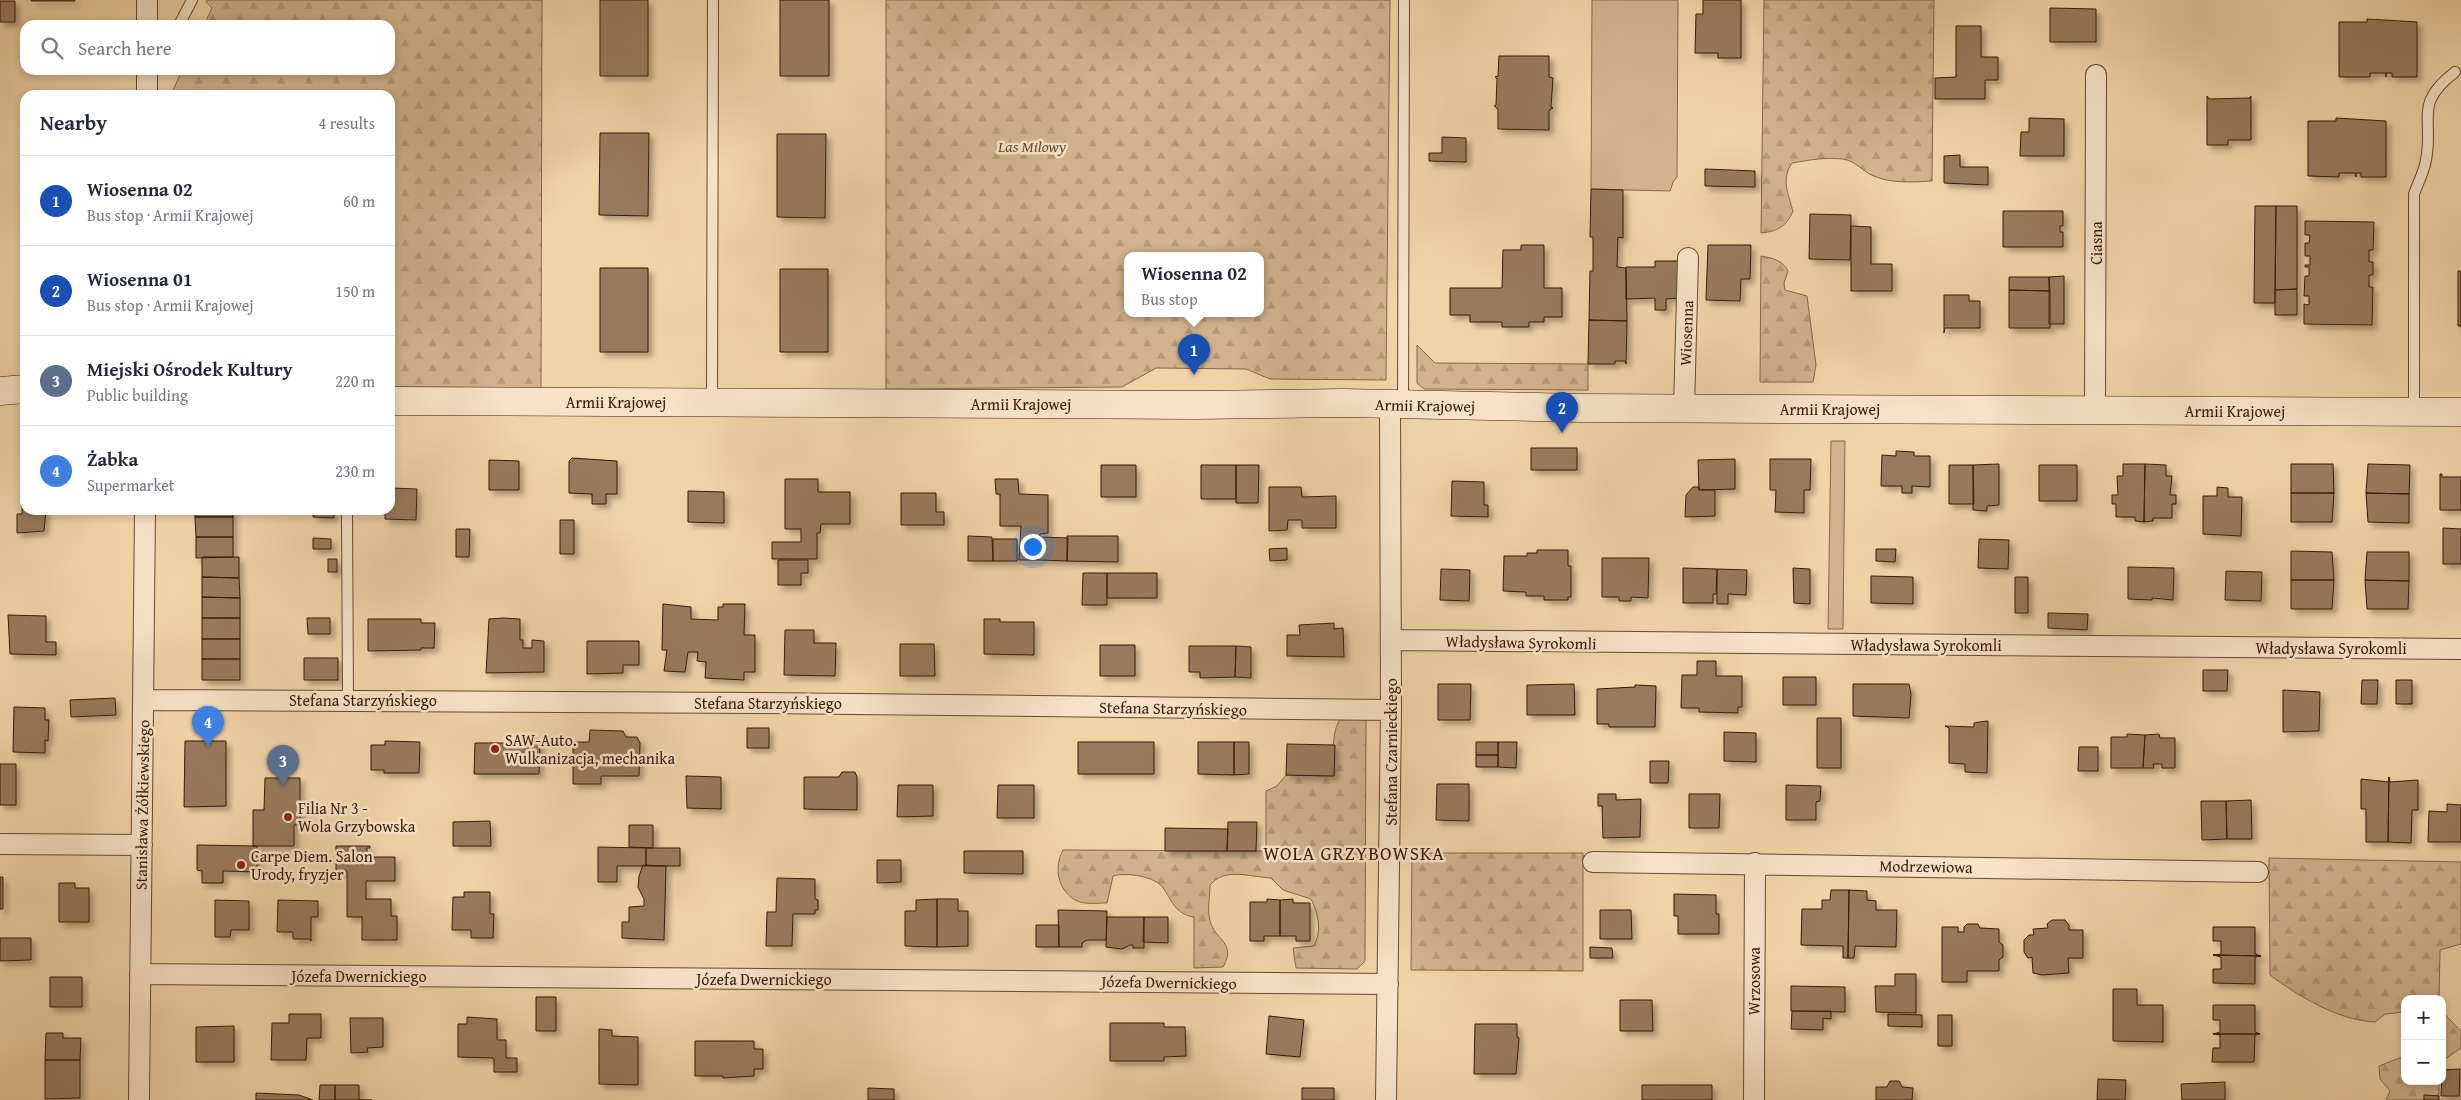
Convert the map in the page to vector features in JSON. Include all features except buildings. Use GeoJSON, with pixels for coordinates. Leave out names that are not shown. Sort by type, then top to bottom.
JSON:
{"type":"FeatureCollection","features":[{"type":"Feature","properties":{"kind":"street"},"geometry":{"type":"LineString","coordinates":[[147,0],[147,20]]}},
{"type":"Feature","properties":{"kind":"street"},"geometry":{"type":"LineString","coordinates":[[147,75],[147,90]]}},
{"type":"Feature","properties":{"kind":"street","name":"Ciasna"},"geometry":{"type":"LineString","coordinates":[[2095,410],[2096,75]]}},
{"type":"Feature","properties":{"kind":"street","name":"Wiosenna"},"geometry":{"type":"LineString","coordinates":[[1684,408],[1688,258]]}},
{"type":"Feature","properties":{"kind":"street"},"geometry":{"type":"LineString","coordinates":[[0,391],[20,389]]}},
{"type":"Feature","properties":{"kind":"street","name":"Armii Krajowej"},"geometry":{"type":"LineString","coordinates":[[395,401],[1176,405],[1344,403],[1684,408],[2461,412]]}},
{"type":"Feature","properties":{"kind":"street"},"geometry":{"type":"LineString","coordinates":[[0,402],[20,404]]}},
{"type":"Feature","properties":{"kind":"street","name":"Stefana Czarnieckiego"},"geometry":{"type":"LineString","coordinates":[[1386,1100],[1391,640],[1396,405]]}},
{"type":"Feature","properties":{"kind":"street","name":"Stanisława Żółkiewskiego"},"geometry":{"type":"LineString","coordinates":[[139,1100],[145,515]]}},
{"type":"Feature","properties":{"kind":"street","name":"Władysława Syrokomli"},"geometry":{"type":"LineString","coordinates":[[1391,640],[2461,649]]}},
{"type":"Feature","properties":{"kind":"street","name":"Stefana Starzyńskiego"},"geometry":{"type":"LineString","coordinates":[[144,700],[348,700],[1391,710]]}},
{"type":"Feature","properties":{"kind":"street"},"geometry":{"type":"LineString","coordinates":[[0,844],[142,845]]}},
{"type":"Feature","properties":{"kind":"street","name":"Modrzewiowa"},"geometry":{"type":"LineString","coordinates":[[1592,862],[1755,862],[2258,872]]}},
{"type":"Feature","properties":{"kind":"street","name":"Wrzosowa"},"geometry":{"type":"LineString","coordinates":[[1754,1100],[1755,862]]}},
{"type":"Feature","properties":{"kind":"street","name":"Józefa Dwernickiego"},"geometry":{"type":"LineString","coordinates":[[140,974],[1388,984]]}},
{"type":"Feature","properties":{"kind":"lane"},"geometry":{"type":"LineString","coordinates":[[182,20],[192,0]]}},
{"type":"Feature","properties":{"kind":"lane"},"geometry":{"type":"LineString","coordinates":[[712,402],[713,0]]}},
{"type":"Feature","properties":{"kind":"lane"},"geometry":{"type":"LineString","coordinates":[[1396,405],[1404,0]]}},
{"type":"Feature","properties":{"kind":"lane"},"geometry":{"type":"LineString","coordinates":[[2414,412],[2414,194],[2426,160],[2428,103],[2436,89],[2455,72]]}},
{"type":"Feature","properties":{"kind":"lane"},"geometry":{"type":"LineString","coordinates":[[347,515],[348,700]]}},
{"type":"Feature","properties":{"kind":"green space"},"geometry":{"type":"Polygon","coordinates":[[[207,0],[542,0],[541,388],[395,387],[395,90],[173,90],[180,75],[395,75],[395,20],[206,20],[212,8],[206,2],[207,0]]]}},
{"type":"Feature","properties":{"kind":"green space","name":"Las Milowy"},"geometry":{"type":"Polygon","coordinates":[[[886,0],[1390,0],[1386,380],[1270,379],[1246,369],[1156,368],[1122,387],[886,389],[886,0]]]}},
{"type":"Feature","properties":{"kind":"green space"},"geometry":{"type":"Polygon","coordinates":[[[1592,0],[1678,0],[1677,177],[1670,191],[1591,189],[1592,0]]]}},
{"type":"Feature","properties":{"kind":"green space"},"geometry":{"type":"Polygon","coordinates":[[[1764,0],[1934,0],[1932,181],[1903,182],[1881,179],[1848,160],[1837,158],[1792,163],[1786,181],[1793,211],[1781,227],[1761,233],[1764,0]]]}},
{"type":"Feature","properties":{"kind":"green space"},"geometry":{"type":"Polygon","coordinates":[[[1761,256],[1777,260],[1786,267],[1788,271],[1784,283],[1785,290],[1807,296],[1816,365],[1813,382],[1760,382],[1761,256]]]}},
{"type":"Feature","properties":{"kind":"green space"},"geometry":{"type":"Polygon","coordinates":[[[1417,345],[1435,363],[1588,364],[1588,390],[1424,389],[1417,383],[1417,345]]]}},
{"type":"Feature","properties":{"kind":"green space"},"geometry":{"type":"Polygon","coordinates":[[[1831,441],[1845,441],[1843,629],[1828,629],[1831,441]]]}},
{"type":"Feature","properties":{"kind":"green space"},"geometry":{"type":"Polygon","coordinates":[[[1341,718],[1366,719],[1365,961],[1357,969],[1296,968],[1293,948],[1313,946],[1316,941],[1319,929],[1316,910],[1311,899],[1283,890],[1271,878],[1238,874],[1223,876],[1216,879],[1210,885],[1210,921],[1216,933],[1224,942],[1228,952],[1223,967],[1194,968],[1194,917],[1179,911],[1164,889],[1148,878],[1133,875],[1113,876],[1107,903],[1082,903],[1075,900],[1064,890],[1058,870],[1063,850],[1266,851],[1266,791],[1277,786],[1286,775],[1334,776],[1334,738],[1341,718]]]}},
{"type":"Feature","properties":{"kind":"green space"},"geometry":{"type":"Polygon","coordinates":[[[1412,853],[1583,853],[1583,971],[1411,970],[1412,853]]]}},
{"type":"Feature","properties":{"kind":"green space"},"geometry":{"type":"Polygon","coordinates":[[[2269,858],[2461,862],[2461,944],[2440,950],[2439,995],[2401,995],[2401,1012],[2385,1014],[2375,1022],[2347,1017],[2333,1012],[2306,999],[2270,975],[2269,858]]]}},
{"type":"Feature","properties":{"kind":"green space"},"geometry":{"type":"Polygon","coordinates":[[[2446,1015],[2461,1031],[2461,1048],[2446,1058],[2446,1015]]]}},
{"type":"Feature","properties":{"kind":"green space"},"geometry":{"type":"Polygon","coordinates":[[[2401,1058],[2401,1085],[2439,1085],[2439,1096],[2425,1095],[2424,1100],[2386,1100],[2390,1091],[2380,1079],[2379,1066],[2401,1058]]]}},
{"type":"Feature","properties":{"kind":"place","name":"Wiosenna 02"},"geometry":{"type":"Point","coordinates":[1194,375]}},
{"type":"Feature","properties":{"kind":"place","name":"Wiosenna 01"},"geometry":{"type":"Point","coordinates":[1562,433]}},
{"type":"Feature","properties":{"kind":"place","name":"Żabka"},"geometry":{"type":"Point","coordinates":[208,747]}},
{"type":"Feature","properties":{"kind":"place","name":"SAW-Auto. Wulkanizacja, mechanika"},"geometry":{"type":"Point","coordinates":[495,749]}},
{"type":"Feature","properties":{"kind":"place","name":"Miejski Ośrodek Kultury"},"geometry":{"type":"Point","coordinates":[283,786]}},
{"type":"Feature","properties":{"kind":"place","name":"Filia Nr 3 - Wola Grzybowska"},"geometry":{"type":"Point","coordinates":[288,817]}},
{"type":"Feature","properties":{"kind":"place","name":"Carpe Diem. Salon Urody, fryzjer"},"geometry":{"type":"Point","coordinates":[241,865]}},
{"type":"Feature","properties":{"kind":"district","name":"WOLA GRZYBOWSKA"},"geometry":{"type":"Point","coordinates":[1354,853]}}]}
